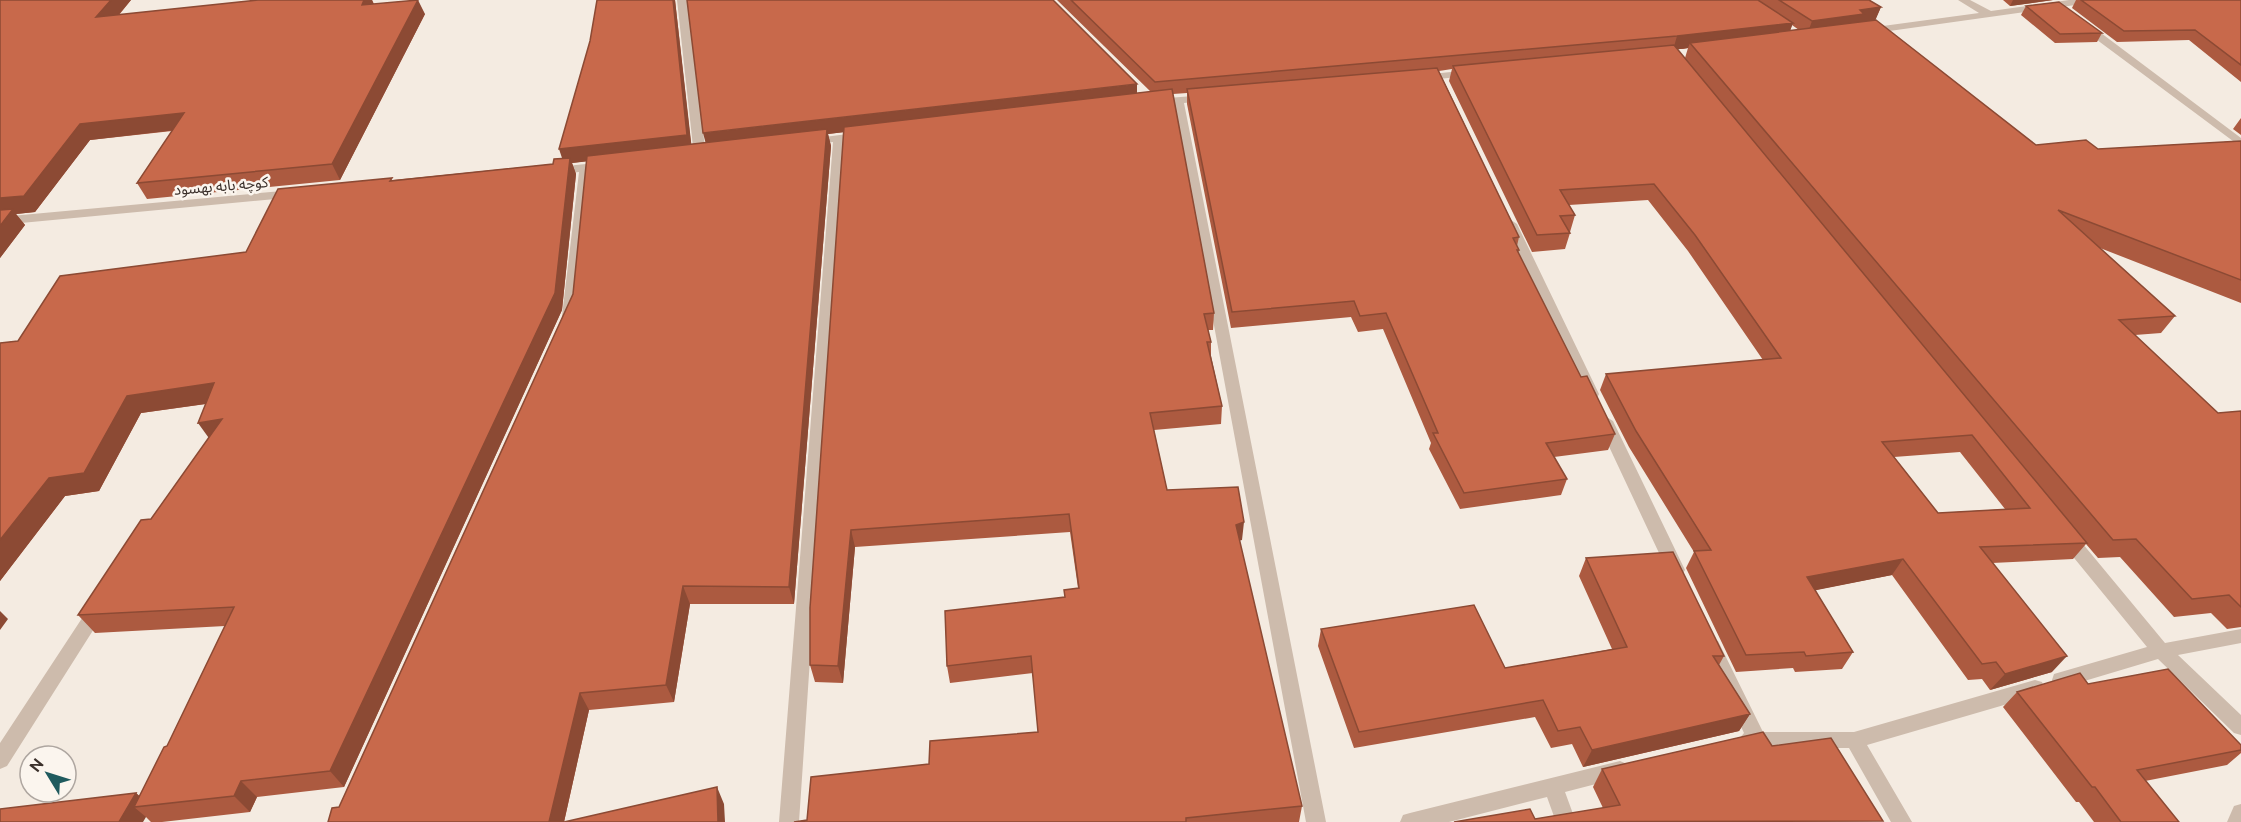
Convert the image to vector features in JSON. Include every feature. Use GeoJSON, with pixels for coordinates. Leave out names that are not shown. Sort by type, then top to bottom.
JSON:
{"type":"FeatureCollection","features":[{"type":"Feature","properties":{"kind":"street"},"geometry":{"type":"LineString","coordinates":[[682,0],[701,155]]}},
{"type":"Feature","properties":{"kind":"street"},"geometry":{"type":"LineString","coordinates":[[1963,0],[1989,14]]}},
{"type":"Feature","properties":{"kind":"street"},"geometry":{"type":"LineString","coordinates":[[1861,32],[1989,14],[2068,13],[2090,0]]}},
{"type":"Feature","properties":{"kind":"street"},"geometry":{"type":"LineString","coordinates":[[2068,13],[2241,144]]}},
{"type":"Feature","properties":{"kind":"street"},"geometry":{"type":"LineString","coordinates":[[1405,80],[1443,82],[1478,72]]}},
{"type":"Feature","properties":{"kind":"street"},"geometry":{"type":"LineString","coordinates":[[1145,100],[1178,101],[1214,97]]}},
{"type":"Feature","properties":{"kind":"street"},"geometry":{"type":"LineString","coordinates":[[1178,101],[1316,822]]}},
{"type":"Feature","properties":{"kind":"street"},"geometry":{"type":"LineString","coordinates":[[793,144],[874,134]]}},
{"type":"Feature","properties":{"kind":"street"},"geometry":{"type":"LineString","coordinates":[[789,822],[839,138]]}},
{"type":"Feature","properties":{"kind":"street"},"geometry":{"type":"LineString","coordinates":[[538,173],[619,164]]}},
{"type":"Feature","properties":{"kind":"street"},"geometry":{"type":"LineString","coordinates":[[561,333],[571,311],[585,168]]}},
{"type":"Feature","properties":{"kind":"street","name":"کوچه بابه بهسود"},"geometry":{"type":"LineString","coordinates":[[0,221],[302,194]]}},
{"type":"Feature","properties":{"kind":"street"},"geometry":{"type":"LineString","coordinates":[[1506,215],[1684,589]]}},
{"type":"Feature","properties":{"kind":"street"},"geometry":{"type":"LineString","coordinates":[[2056,523],[2161,651],[2241,727]]}},
{"type":"Feature","properties":{"kind":"street"},"geometry":{"type":"LineString","coordinates":[[0,760],[107,594]]}},
{"type":"Feature","properties":{"kind":"street"},"geometry":{"type":"LineString","coordinates":[[1705,632],[1756,738]]}},
{"type":"Feature","properties":{"kind":"street"},"geometry":{"type":"LineString","coordinates":[[1733,744],[1756,738],[1854,740],[2161,651],[2241,636]]}},
{"type":"Feature","properties":{"kind":"street"},"geometry":{"type":"LineString","coordinates":[[1854,740],[1902,822]]}},
{"type":"Feature","properties":{"kind":"street"},"geometry":{"type":"LineString","coordinates":[[1410,822],[1483,806],[1553,785],[1643,764]]}},
{"type":"Feature","properties":{"kind":"street"},"geometry":{"type":"LineString","coordinates":[[1553,785],[1566,822]]}},
{"type":"Feature","properties":{"kind":"street"},"geometry":{"type":"LineString","coordinates":[[2237,822],[2241,813]]}},
{"type":"Feature","properties":{"kind":"building"},"geometry":{"type":"Polygon","coordinates":[[[0,0],[111,0],[96,17],[258,0],[364,0],[362,5],[418,0],[332,164],[137,183],[184,113],[80,124],[24,196],[0,198],[0,0]]]}},
{"type":"Feature","properties":{"kind":"building"},"geometry":{"type":"Polygon","coordinates":[[[597,0],[673,0],[687,135],[559,149],[590,41],[597,0]]]}},
{"type":"Feature","properties":{"kind":"building"},"geometry":{"type":"Polygon","coordinates":[[[687,0],[1053,0],[1137,84],[703,133],[687,0]]]}},
{"type":"Feature","properties":{"kind":"building"},"geometry":{"type":"Polygon","coordinates":[[[1071,0],[1758,0],[1793,23],[1677,36],[1155,82],[1071,0]]]}},
{"type":"Feature","properties":{"kind":"building"},"geometry":{"type":"Polygon","coordinates":[[[1779,0],[1869,0],[1881,7],[1860,10],[1864,14],[1812,21],[1779,0]]]}},
{"type":"Feature","properties":{"kind":"building"},"geometry":{"type":"Polygon","coordinates":[[[2081,0],[2241,0],[2241,65],[2195,30],[2124,31],[2081,0]]]}},
{"type":"Feature","properties":{"kind":"building"},"geometry":{"type":"Polygon","coordinates":[[[2059,2],[2102,33],[2060,34],[2026,6],[2059,2]]]}},
{"type":"Feature","properties":{"kind":"building"},"geometry":{"type":"Polygon","coordinates":[[[1876,20],[2036,145],[2086,140],[2098,149],[2241,141],[2241,280],[2058,210],[2175,316],[2119,320],[2218,413],[2241,411],[2241,607],[2229,595],[2192,599],[2136,539],[2113,540],[1690,43],[1876,20]]]}},
{"type":"Feature","properties":{"kind":"building"},"geometry":{"type":"Polygon","coordinates":[[[1674,45],[2087,543],[1980,547],[2067,656],[2005,674],[1996,662],[1982,664],[1903,559],[1807,577],[1853,652],[1806,656],[1804,652],[1746,655],[1694,551],[1711,550],[1636,431],[1606,374],[1781,358],[1695,235],[1654,184],[1560,190],[1575,215],[1560,216],[1570,233],[1537,235],[1453,66],[1674,45]],[[1972,435],[1882,442],[1938,513],[2030,508],[1972,435]]]}},
{"type":"Feature","properties":{"kind":"building"},"geometry":{"type":"Polygon","coordinates":[[[1437,68],[1519,237],[1513,238],[1519,250],[1517,250],[1581,377],[1587,376],[1615,434],[1546,443],[1567,479],[1464,493],[1433,433],[1438,433],[1386,313],[1360,316],[1354,301],[1232,312],[1187,89],[1437,68]]]}},
{"type":"Feature","properties":{"kind":"building"},"geometry":{"type":"Polygon","coordinates":[[[1172,89],[1214,313],[1204,314],[1211,342],[1207,342],[1222,406],[1150,413],[1167,490],[1238,487],[1244,522],[1236,525],[1302,806],[1186,818],[1186,822],[794,822],[807,820],[811,777],[929,764],[930,741],[1038,732],[1031,656],[947,666],[945,611],[1065,597],[1064,590],[1079,588],[1069,514],[851,530],[838,666],[810,665],[810,608],[844,127],[1172,89]]]}},
{"type":"Feature","properties":{"kind":"building"},"geometry":{"type":"Polygon","coordinates":[[[827,129],[789,587],[683,586],[666,685],[580,693],[549,822],[328,822],[332,808],[339,807],[573,294],[587,156],[827,129]]]}},
{"type":"Feature","properties":{"kind":"building"},"geometry":{"type":"Polygon","coordinates":[[[570,158],[555,293],[330,771],[241,781],[234,796],[134,807],[164,747],[167,746],[234,607],[78,615],[141,520],[151,519],[222,419],[198,423],[214,383],[127,396],[84,473],[49,478],[0,540],[0,343],[18,341],[60,276],[246,252],[278,189],[392,178],[390,181],[553,164],[554,159],[570,158]]]}},
{"type":"Feature","properties":{"kind":"building"},"geometry":{"type":"Polygon","coordinates":[[[13,209],[0,226],[0,210],[13,209]]]}},
{"type":"Feature","properties":{"kind":"building"},"geometry":{"type":"Polygon","coordinates":[[[1673,552],[1724,656],[1713,656],[1750,714],[1592,750],[1580,727],[1558,731],[1543,700],[1359,732],[1321,629],[1474,605],[1505,668],[1627,647],[1586,558],[1673,552]]]}},
{"type":"Feature","properties":{"kind":"building"},"geometry":{"type":"Polygon","coordinates":[[[2168,669],[2241,745],[2241,750],[2137,770],[2179,822],[2121,822],[2017,692],[2080,673],[2088,684],[2168,669]]]}},
{"type":"Feature","properties":{"kind":"building"},"geometry":{"type":"Polygon","coordinates":[[[1763,732],[1772,746],[1831,738],[1883,821],[1454,822],[1530,809],[1535,819],[1620,805],[1602,769],[1763,732]]]}},
{"type":"Feature","properties":{"kind":"building"},"geometry":{"type":"Polygon","coordinates":[[[717,787],[718,822],[564,822],[717,787]]]}},
{"type":"Feature","properties":{"kind":"building"},"geometry":{"type":"Polygon","coordinates":[[[136,793],[119,822],[0,822],[0,809],[42,804],[78,804],[78,800],[136,793]]]}}]}
